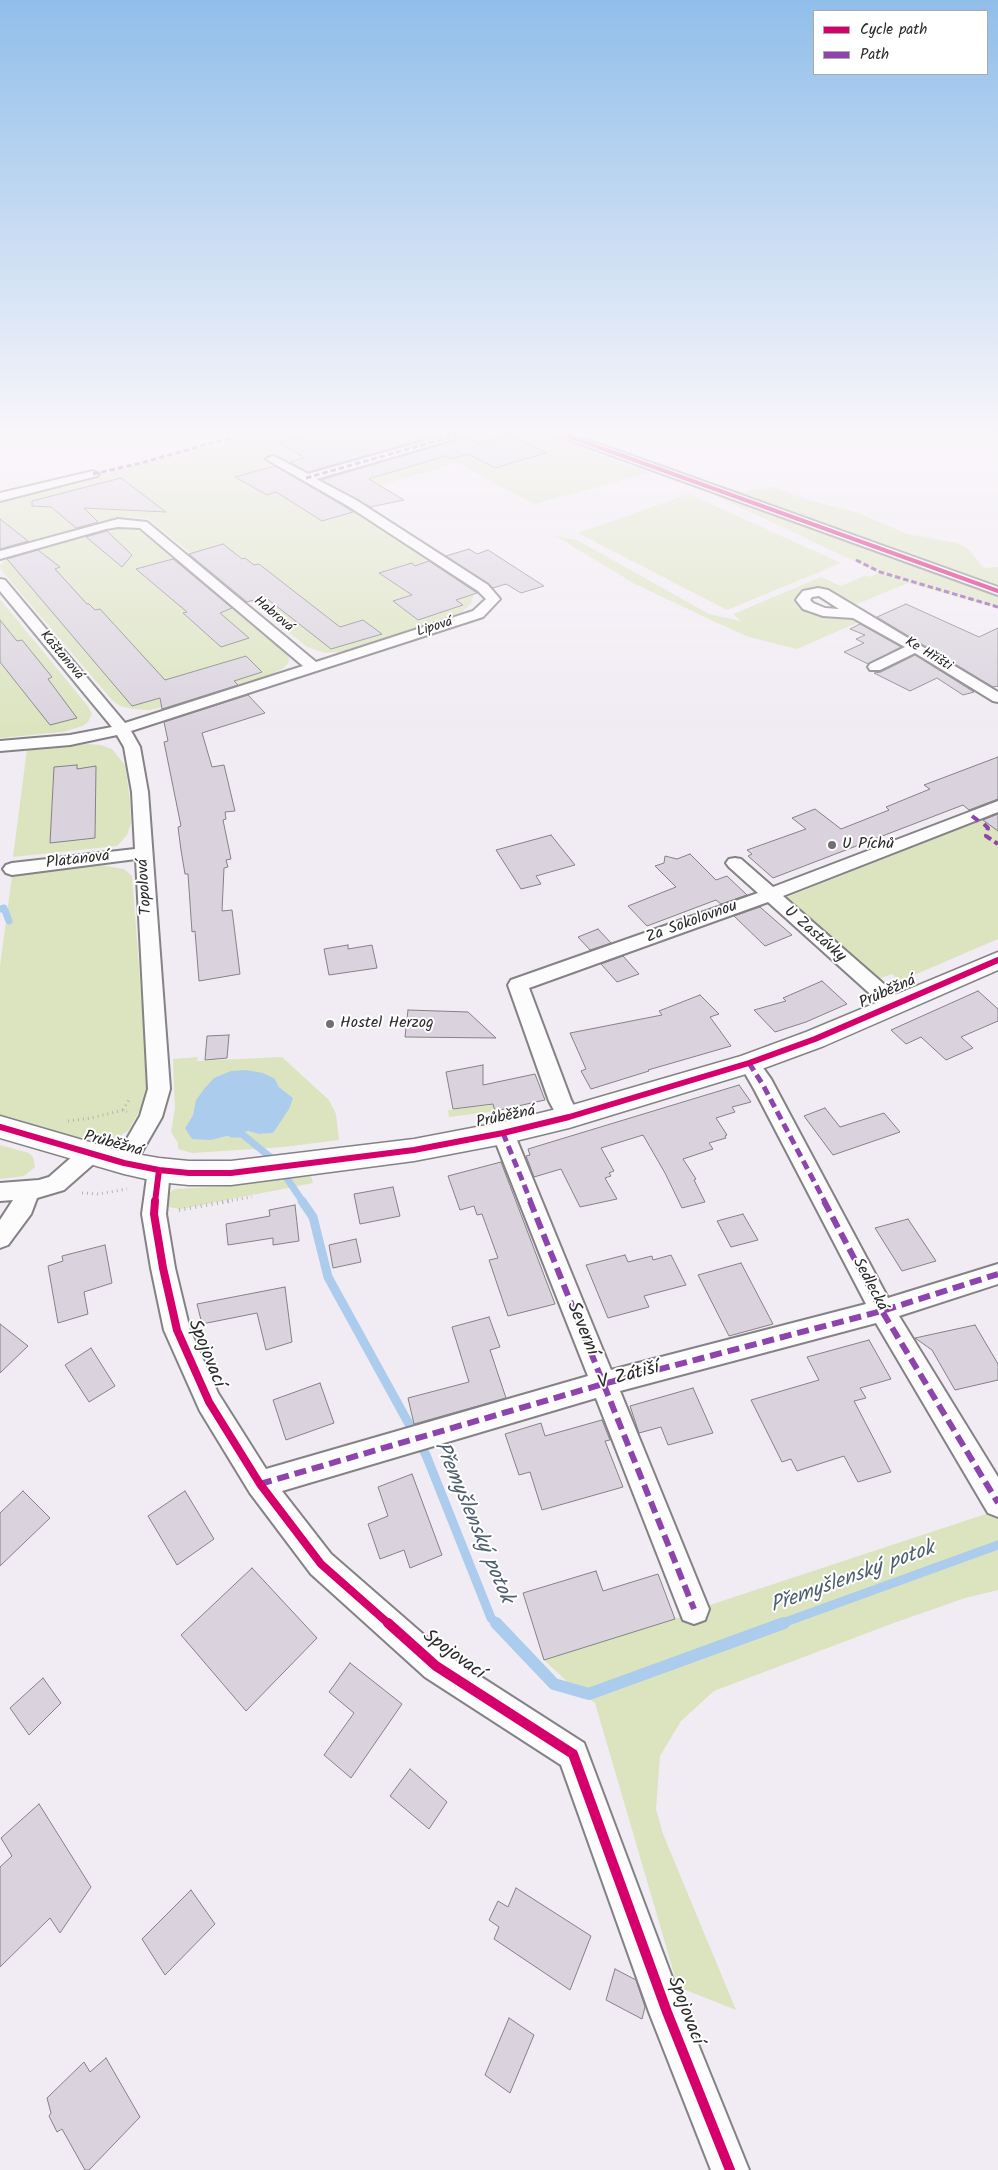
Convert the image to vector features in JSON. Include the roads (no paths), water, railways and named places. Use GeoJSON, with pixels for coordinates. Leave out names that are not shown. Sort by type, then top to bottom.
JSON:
{"type":"FeatureCollection","features":[{"type":"Feature","properties":{"kind":"street","name":"Habrová"},"geometry":{"type":"LineString","coordinates":[[0,555],[85,531]]}},
{"type":"Feature","properties":{"kind":"street","name":"Habrová"},"geometry":{"type":"LineString","coordinates":[[151,531],[313,667]]}},
{"type":"Feature","properties":{"kind":"street","name":"Lipová"},"geometry":{"type":"LineString","coordinates":[[122,730],[478,614],[494,599],[483,588],[396,531]]}},
{"type":"Feature","properties":{"kind":"street"},"geometry":{"type":"LineString","coordinates":[[832,531],[998,591]]}},
{"type":"Feature","properties":{"kind":"street","name":"Kaštanová"},"geometry":{"type":"LineString","coordinates":[[0,584],[122,730]]}},
{"type":"Feature","properties":{"kind":"street","name":"Ke Hřišti"},"geometry":{"type":"LineString","coordinates":[[856,614],[916,647],[998,698]]}},
{"type":"Feature","properties":{"kind":"street"},"geometry":{"type":"LineString","coordinates":[[875,667],[916,647]]}},
{"type":"Feature","properties":{"kind":"street"},"geometry":{"type":"LineString","coordinates":[[0,746],[70,740],[122,730]]}},
{"type":"Feature","properties":{"kind":"street","name":"Topolová"},"geometry":{"type":"LineString","coordinates":[[122,730],[132,747],[140,792],[159,1089],[151,1117],[126,1176]]}},
{"type":"Feature","properties":{"kind":"street","name":"Za Sokolovnou"},"geometry":{"type":"LineString","coordinates":[[569,1117],[560,1100],[518,985],[769,895],[998,806]]}},
{"type":"Feature","properties":{"kind":"street","name":"Platanová"},"geometry":{"type":"LineString","coordinates":[[12,869],[143,853]]}},
{"type":"Feature","properties":{"kind":"street","name":"U Zastávky"},"geometry":{"type":"LineString","coordinates":[[735,863],[894,1004]]}},
{"type":"Feature","properties":{"kind":"street","name":"Průběžná"},"geometry":{"type":"LineString","coordinates":[[0,1127],[90,1154],[126,1176],[159,1170],[273,1177],[503,1133],[569,1117],[749,1063],[816,1039],[998,960]]}},
{"type":"Feature","properties":{"kind":"street","name":"Sedlecká"},"geometry":{"type":"LineString","coordinates":[[749,1063],[763,1085],[882,1311],[998,1503]]}},
{"type":"Feature","properties":{"kind":"street","name":"Severní"},"geometry":{"type":"LineString","coordinates":[[503,1133],[694,1609]]}},
{"type":"Feature","properties":{"kind":"street"},"geometry":{"type":"LineString","coordinates":[[0,1192],[28,1190],[56,1184],[68,1176],[90,1154]]}},
{"type":"Feature","properties":{"kind":"street","name":"Spojovací"},"geometry":{"type":"LineString","coordinates":[[159,1170],[154,1215],[163,1268],[177,1330],[209,1402],[260,1484],[321,1564],[436,1666],[573,1754],[667,2012],[730,2170]]}},
{"type":"Feature","properties":{"kind":"street"},"geometry":{"type":"LineString","coordinates":[[0,1238],[23,1207],[28,1190]]}},
{"type":"Feature","properties":{"kind":"street","name":"V Zátiší"},"geometry":{"type":"LineString","coordinates":[[260,1484],[603,1384],[882,1311],[998,1274]]}},
{"type":"Feature","properties":{"kind":"water"},"geometry":{"type":"Polygon","coordinates":[[[246,1070],[263,1073],[275,1079],[279,1087],[293,1098],[289,1109],[273,1133],[259,1134],[248,1131],[211,1140],[192,1139],[185,1128],[193,1115],[196,1100],[205,1088],[214,1078],[231,1071],[246,1070]]]}},
{"type":"Feature","properties":{"kind":"waterway","name":"Přemyšlenský potok"},"geometry":{"type":"LineString","coordinates":[[0,909],[4,908],[9,921]]}},
{"type":"Feature","properties":{"kind":"waterway","name":"Přemyšlenský potok"},"geometry":{"type":"LineString","coordinates":[[232,1134],[242,1134],[275,1161],[303,1202]]}},
{"type":"Feature","properties":{"kind":"waterway","name":"Přemyšlenský potok"},"geometry":{"type":"LineString","coordinates":[[302,1201],[313,1217],[328,1277],[426,1455],[491,1618],[496,1623]]}},
{"type":"Feature","properties":{"kind":"waterway","name":"Přemyšlenský potok"},"geometry":{"type":"LineString","coordinates":[[780,1624],[998,1545]]}},
{"type":"Feature","properties":{"kind":"waterway","name":"Přemyšlenský potok"},"geometry":{"type":"LineString","coordinates":[[496,1623],[554,1684],[589,1694],[784,1623]]}},
{"type":"Feature","properties":{"kind":"place","name":"U Píchů"},"geometry":{"type":"Point","coordinates":[832,845]}},
{"type":"Feature","properties":{"kind":"place","name":"Hostel Herzog"},"geometry":{"type":"Point","coordinates":[330,1024]}}]}
